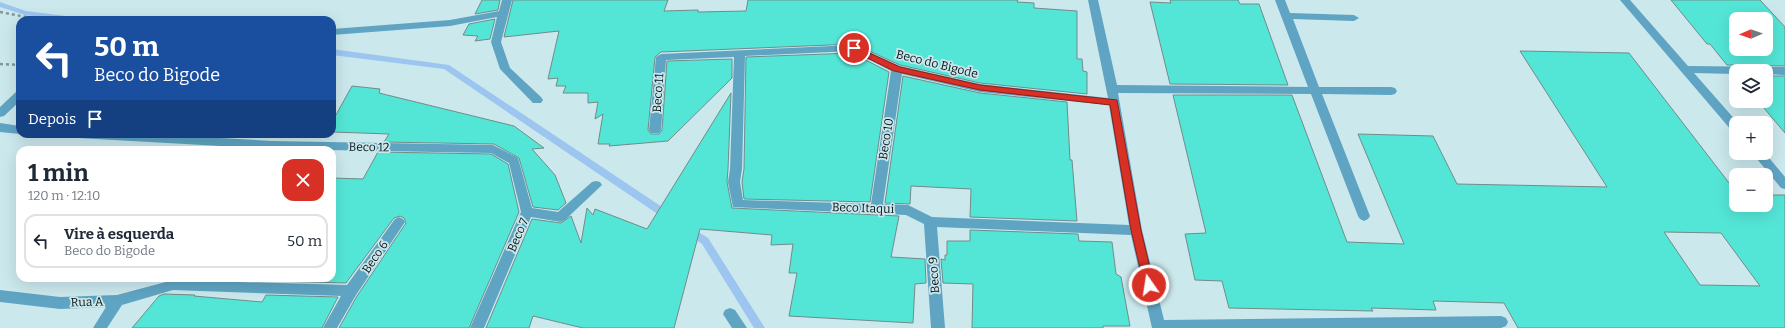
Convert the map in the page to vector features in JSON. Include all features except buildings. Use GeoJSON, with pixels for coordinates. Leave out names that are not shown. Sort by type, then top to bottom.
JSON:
{"type":"FeatureCollection","features":[{"type":"Feature","properties":{"kind":"street"},"geometry":{"type":"LineString","coordinates":[[507,0],[496,42],[505,69],[537,100]]}},
{"type":"Feature","properties":{"kind":"street"},"geometry":{"type":"LineString","coordinates":[[1093,0],[1112,89],[1136,230],[1159,327],[1501,322]]}},
{"type":"Feature","properties":{"kind":"street"},"geometry":{"type":"LineString","coordinates":[[1280,0],[1364,216]]}},
{"type":"Feature","properties":{"kind":"street"},"geometry":{"type":"LineString","coordinates":[[1625,0],[1729,120]]}},
{"type":"Feature","properties":{"kind":"street"},"geometry":{"type":"LineString","coordinates":[[336,32],[450,23],[504,13]]}},
{"type":"Feature","properties":{"kind":"street"},"geometry":{"type":"LineString","coordinates":[[1286,16],[1354,18]]}},
{"type":"Feature","properties":{"kind":"street","name":"Beco do Bigode"},"geometry":{"type":"LineString","coordinates":[[661,57],[854,48],[897,69],[980,88],[1114,102]]}},
{"type":"Feature","properties":{"kind":"street","name":"Beco Itaqui"},"geometry":{"type":"LineString","coordinates":[[740,53],[734,182],[738,204],[908,210],[930,222],[1136,230]]}},
{"type":"Feature","properties":{"kind":"street","name":"Beco 11"},"geometry":{"type":"LineString","coordinates":[[655,130],[661,57]]}},
{"type":"Feature","properties":{"kind":"street","name":"Beco 10"},"geometry":{"type":"LineString","coordinates":[[876,209],[897,69]]}},
{"type":"Feature","properties":{"kind":"street"},"geometry":{"type":"LineString","coordinates":[[1684,69],[1785,71]]}},
{"type":"Feature","properties":{"kind":"street"},"geometry":{"type":"LineString","coordinates":[[1112,89],[1315,91],[1391,90]]}},
{"type":"Feature","properties":{"kind":"street"},"geometry":{"type":"LineString","coordinates":[[0,114],[16,99]]}},
{"type":"Feature","properties":{"kind":"street"},"geometry":{"type":"LineString","coordinates":[[0,127],[4,129],[16,130]]}},
{"type":"Feature","properties":{"kind":"street","name":"Beco 12"},"geometry":{"type":"LineString","coordinates":[[133,138],[243,146]]}},
{"type":"Feature","properties":{"kind":"street","name":"Beco 12"},"geometry":{"type":"LineString","coordinates":[[336,148],[493,149]]}},
{"type":"Feature","properties":{"kind":"street","name":"Beco 7"},"geometry":{"type":"LineString","coordinates":[[477,328],[527,212],[514,161],[493,149]]}},
{"type":"Feature","properties":{"kind":"street"},"geometry":{"type":"LineString","coordinates":[[1764,160],[1785,184]]}},
{"type":"Feature","properties":{"kind":"street"},"geometry":{"type":"LineString","coordinates":[[527,212],[561,217],[596,185]]}},
{"type":"Feature","properties":{"kind":"street","name":"Beco 6"},"geometry":{"type":"LineString","coordinates":[[330,328],[351,291],[399,222]]}},
{"type":"Feature","properties":{"kind":"street","name":"Beco 9"},"geometry":{"type":"LineString","coordinates":[[930,222],[938,328]]}},
{"type":"Feature","properties":{"kind":"street"},"geometry":{"type":"LineString","coordinates":[[175,282],[351,291]]}},
{"type":"Feature","properties":{"kind":"street","name":"Rua A"},"geometry":{"type":"LineString","coordinates":[[0,296],[60,303],[117,301],[175,282]]}},
{"type":"Feature","properties":{"kind":"street"},"geometry":{"type":"LineString","coordinates":[[100,328],[117,301]]}},
{"type":"Feature","properties":{"kind":"street"},"geometry":{"type":"LineString","coordinates":[[730,314],[740,328]]}},
{"type":"Feature","properties":{"kind":"path"},"geometry":{"type":"LineString","coordinates":[[0,12],[16,16]]}},
{"type":"Feature","properties":{"kind":"path"},"geometry":{"type":"LineString","coordinates":[[0,64],[16,65]]}},
{"type":"Feature","properties":{"kind":"waterway"},"geometry":{"type":"LineString","coordinates":[[0,4],[25,13],[49,16]]}},
{"type":"Feature","properties":{"kind":"waterway"},"geometry":{"type":"LineString","coordinates":[[336,53],[446,67],[668,216]]}},
{"type":"Feature","properties":{"kind":"waterway"},"geometry":{"type":"LineString","coordinates":[[689,230],[705,241],[760,328]]}},
{"type":"Feature","properties":{"kind":"route"},"geometry":{"type":"LineString","coordinates":[[854,48],[897,69],[980,88],[1114,102],[1136,230],[1149,285]]}}]}
